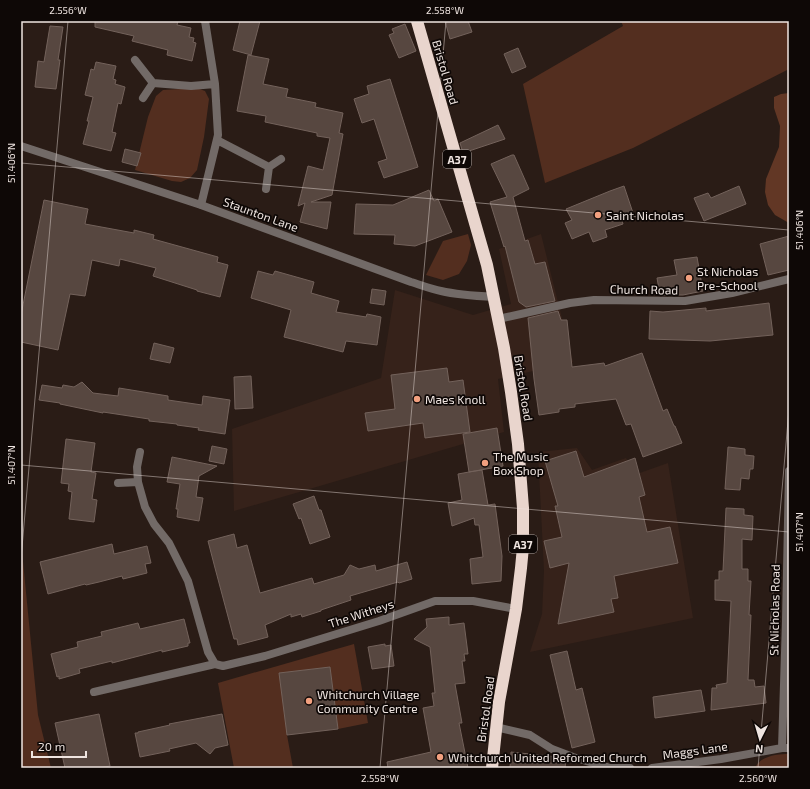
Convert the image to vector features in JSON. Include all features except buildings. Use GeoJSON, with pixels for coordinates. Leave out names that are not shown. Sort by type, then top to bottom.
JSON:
{"type":"FeatureCollection","features":[{"type":"Feature","properties":{"kind":"highway","name":"Bristol Road"},"geometry":{"type":"LineString","coordinates":[[417,21],[487,265],[498,319],[515,423],[523,508],[523,547],[516,609],[499,702],[492,768]]}},
{"type":"Feature","properties":{"kind":"street"},"geometry":{"type":"LineString","coordinates":[[201,205],[218,135],[215,84],[205,21]]}},
{"type":"Feature","properties":{"kind":"street"},"geometry":{"type":"LineString","coordinates":[[135,60],[153,83],[191,86],[215,84]]}},
{"type":"Feature","properties":{"kind":"street"},"geometry":{"type":"LineString","coordinates":[[143,98],[153,83]]}},
{"type":"Feature","properties":{"kind":"street"},"geometry":{"type":"LineString","coordinates":[[216,140],[269,167]]}},
{"type":"Feature","properties":{"kind":"street","name":"Staunton Lane"},"geometry":{"type":"LineString","coordinates":[[21,146],[201,205],[440,291],[494,297]]}},
{"type":"Feature","properties":{"kind":"street"},"geometry":{"type":"LineString","coordinates":[[269,167],[282,159]]}},
{"type":"Feature","properties":{"kind":"street"},"geometry":{"type":"LineString","coordinates":[[266,189],[269,167]]}},
{"type":"Feature","properties":{"kind":"street","name":"Church Road"},"geometry":{"type":"LineString","coordinates":[[498,319],[570,303],[594,300],[685,301],[732,293],[789,279]]}},
{"type":"Feature","properties":{"kind":"street"},"geometry":{"type":"LineString","coordinates":[[140,452],[137,467],[138,482],[145,507],[154,524],[169,543],[188,581],[208,652],[215,664]]}},
{"type":"Feature","properties":{"kind":"street","name":"St Nicholas Road"},"geometry":{"type":"LineString","coordinates":[[785,748],[789,472]]}},
{"type":"Feature","properties":{"kind":"street"},"geometry":{"type":"LineString","coordinates":[[118,483],[138,482]]}},
{"type":"Feature","properties":{"kind":"street","name":"The Witheys"},"geometry":{"type":"LineString","coordinates":[[94,692],[215,664],[223,666],[265,656],[379,621],[435,601],[473,601],[516,609]]}},
{"type":"Feature","properties":{"kind":"street"},"geometry":{"type":"LineString","coordinates":[[496,727],[530,734],[552,749],[573,757],[610,768],[630,768]]}},
{"type":"Feature","properties":{"kind":"street","name":"Maggs Lane"},"geometry":{"type":"LineString","coordinates":[[652,768],[721,759],[785,748]]}},
{"type":"Feature","properties":{"kind":"shaded area"},"geometry":{"type":"Polygon","coordinates":[[[621,21],[789,21],[789,69],[633,148],[545,183],[523,84],[623,26],[621,21]]]}},
{"type":"Feature","properties":{"kind":"shaded area"},"geometry":{"type":"Polygon","coordinates":[[[197,88],[205,91],[209,99],[204,137],[197,170],[190,178],[181,182],[172,181],[135,170],[148,117],[156,96],[163,90],[197,88]]]}},
{"type":"Feature","properties":{"kind":"shaded area"},"geometry":{"type":"Polygon","coordinates":[[[789,93],[789,223],[775,215],[768,205],[765,192],[766,179],[779,147],[780,126],[774,108],[774,97],[789,93]]]}},
{"type":"Feature","properties":{"kind":"shaded area"},"geometry":{"type":"Polygon","coordinates":[[[468,234],[471,245],[467,261],[459,274],[443,280],[426,275],[443,241],[468,234]]]}},
{"type":"Feature","properties":{"kind":"shaded area"},"geometry":{"type":"Polygon","coordinates":[[[541,234],[573,362],[498,379],[504,432],[234,511],[232,429],[381,378],[395,290],[473,315],[511,304],[499,249],[541,234]]]}},
{"type":"Feature","properties":{"kind":"shaded area"},"geometry":{"type":"Polygon","coordinates":[[[577,448],[592,470],[626,458],[634,475],[668,463],[693,618],[530,652],[542,614],[544,571],[538,452],[577,448]]]}},
{"type":"Feature","properties":{"kind":"shaded area"},"geometry":{"type":"Polygon","coordinates":[[[21,541],[38,715],[51,768],[21,768],[21,541]]]}},
{"type":"Feature","properties":{"kind":"shaded area"},"geometry":{"type":"Polygon","coordinates":[[[354,644],[368,723],[338,729],[330,667],[280,673],[287,735],[293,768],[234,768],[218,683],[354,644]]]}},
{"type":"Feature","properties":{"kind":"shaded area"},"geometry":{"type":"Polygon","coordinates":[[[789,754],[789,768],[755,768],[757,764],[769,756],[789,754]]]}},
{"type":"Feature","properties":{"kind":"place","name":"Saint Nicholas"},"geometry":{"type":"Point","coordinates":[598,215]}},
{"type":"Feature","properties":{"kind":"place","name":"St Nicholas Pre-School"},"geometry":{"type":"Point","coordinates":[689,278]}},
{"type":"Feature","properties":{"kind":"place","name":"Maes Knoll"},"geometry":{"type":"Point","coordinates":[417,399]}},
{"type":"Feature","properties":{"kind":"place","name":"The Music Box Shop"},"geometry":{"type":"Point","coordinates":[485,463]}},
{"type":"Feature","properties":{"kind":"place","name":"Whitchurch Village Community Centre"},"geometry":{"type":"Point","coordinates":[309,701]}},
{"type":"Feature","properties":{"kind":"place","name":"Whitchurch United Reformed Church"},"geometry":{"type":"Point","coordinates":[440,757]}}]}
